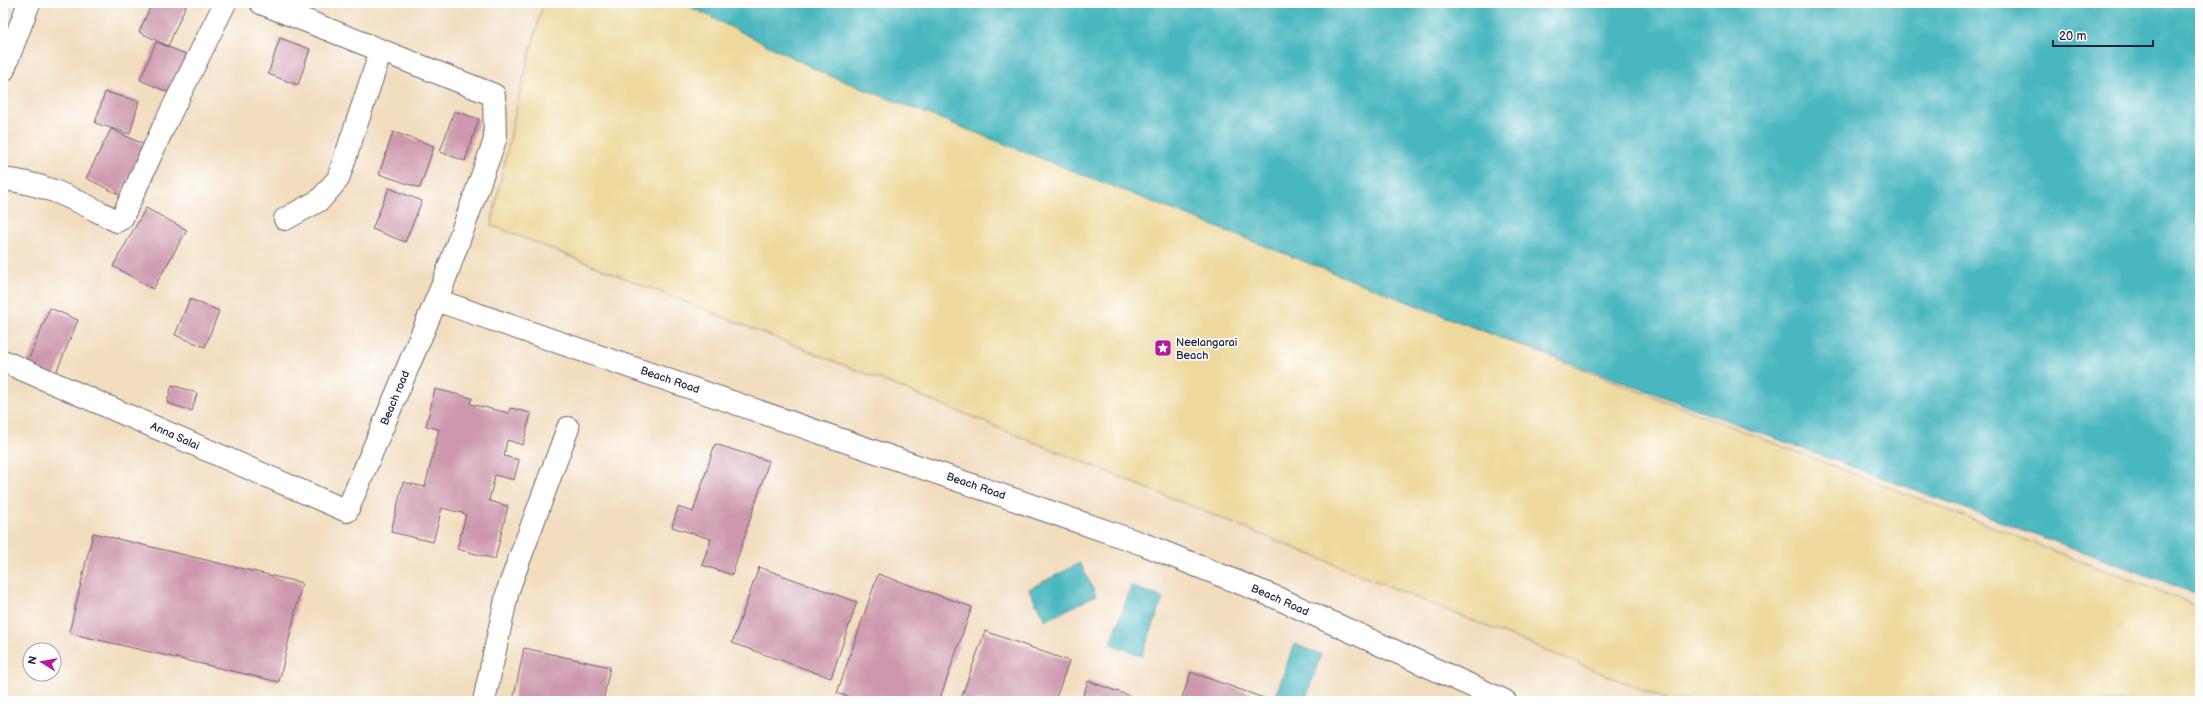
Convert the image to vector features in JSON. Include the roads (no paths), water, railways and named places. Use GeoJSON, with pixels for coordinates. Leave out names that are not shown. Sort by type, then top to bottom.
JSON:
{"type":"FeatureCollection","features":[{"type":"Feature","properties":{"kind":"street"},"geometry":{"type":"LineString","coordinates":[[3,71],[29,3]]}},
{"type":"Feature","properties":{"kind":"street"},"geometry":{"type":"LineString","coordinates":[[3,179],[20,181],[57,191],[117,221],[122,218],[163,128],[225,3]]}},
{"type":"Feature","properties":{"kind":"street"},"geometry":{"type":"LineString","coordinates":[[261,3],[381,51],[338,180],[320,200],[285,219]]}},
{"type":"Feature","properties":{"kind":"street","name":"Beach road"},"geometry":{"type":"LineString","coordinates":[[348,511],[440,292],[495,140],[494,95],[381,51]]}},
{"type":"Feature","properties":{"kind":"street","name":"Beach Road"},"geometry":{"type":"LineString","coordinates":[[440,292],[1143,544],[1275,597],[1505,701]]}},
{"type":"Feature","properties":{"kind":"street","name":"Anna Salai"},"geometry":{"type":"LineString","coordinates":[[3,361],[348,511]]}},
{"type":"Feature","properties":{"kind":"street"},"geometry":{"type":"LineString","coordinates":[[484,701],[508,590],[568,428]]}},
{"type":"Feature","properties":{"kind":"water"},"geometry":{"type":"Polygon","coordinates":[[[683,3],[2200,3],[2200,595],[1449,318],[823,73],[683,3]]]}},
{"type":"Feature","properties":{"kind":"water"},"geometry":{"type":"Polygon","coordinates":[[[1080,563],[1096,595],[1045,621],[1029,589],[1080,563]]]}},
{"type":"Feature","properties":{"kind":"water"},"geometry":{"type":"Polygon","coordinates":[[[1131,586],[1163,598],[1142,656],[1111,644],[1131,586]]]}},
{"type":"Feature","properties":{"kind":"water"},"geometry":{"type":"Polygon","coordinates":[[[1294,644],[1321,654],[1305,701],[1297,701],[1276,694],[1294,644]]]}},
{"type":"Feature","properties":{"kind":"place","name":"Neelangarai Beach"},"geometry":{"type":"Point","coordinates":[1163,348]}}]}
